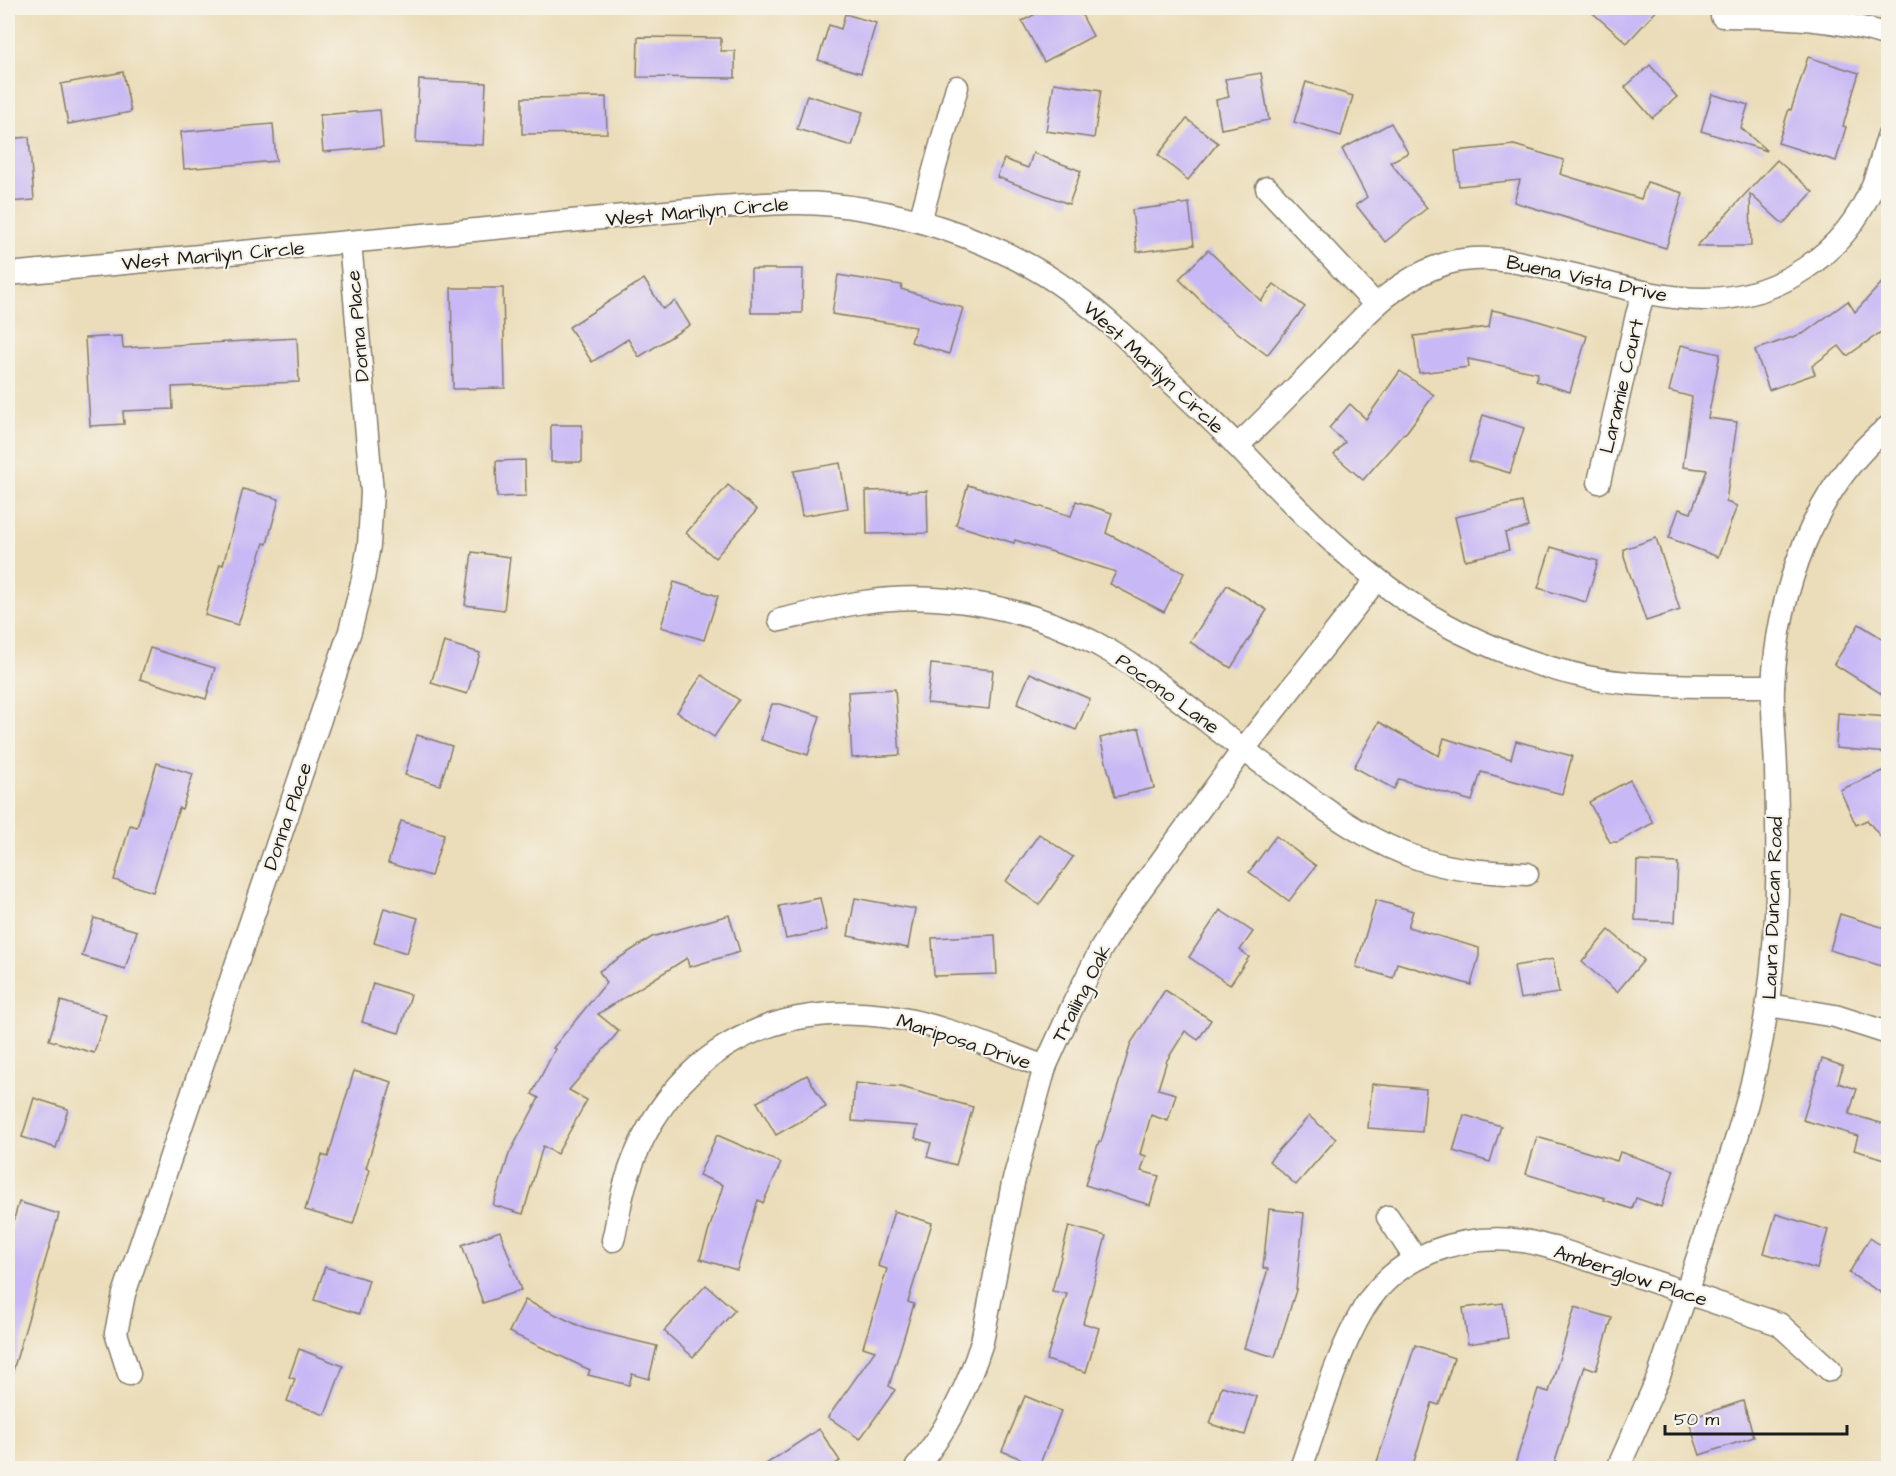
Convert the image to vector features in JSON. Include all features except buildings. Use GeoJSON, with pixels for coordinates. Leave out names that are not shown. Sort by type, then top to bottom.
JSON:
{"type":"FeatureCollection","features":[{"type":"Feature","properties":{"kind":"street"},"geometry":{"type":"LineString","coordinates":[[1722,16],[1774,16],[1826,20],[1888,35]]}},
{"type":"Feature","properties":{"kind":"street"},"geometry":{"type":"LineString","coordinates":[[920,221],[957,87]]}},
{"type":"Feature","properties":{"kind":"street","name":"Buena Vista Drive"},"geometry":{"type":"LineString","coordinates":[[1237,446],[1375,304],[1409,281],[1449,263],[1473,259],[1528,264],[1673,297],[1726,299],[1752,294],[1779,284],[1805,270],[1845,232],[1873,186],[1888,137]]}},
{"type":"Feature","properties":{"kind":"street"},"geometry":{"type":"LineString","coordinates":[[1267,188],[1375,304]]}},
{"type":"Feature","properties":{"kind":"street","name":"West Marilyn Circle"},"geometry":{"type":"LineString","coordinates":[[8,274],[708,208],[798,202],[871,210],[920,221],[1009,256],[1071,292],[1111,324],[1237,446],[1293,505],[1376,580],[1417,608],[1460,632],[1521,658],[1573,673],[1636,683],[1679,686],[1773,686]]}},
{"type":"Feature","properties":{"kind":"street","name":"Donna Place"},"geometry":{"type":"LineString","coordinates":[[129,1374],[116,1333],[124,1294],[350,631],[363,579],[369,545],[372,492],[350,243]]}},
{"type":"Feature","properties":{"kind":"street","name":"Laramie Court"},"geometry":{"type":"LineString","coordinates":[[1599,482],[1644,291]]}},
{"type":"Feature","properties":{"kind":"street","name":"Laura Duncan Road"},"geometry":{"type":"LineString","coordinates":[[1618,1468],[1659,1376],[1749,1099],[1769,1005],[1777,873],[1773,686],[1780,631],[1791,580],[1805,543],[1821,511],[1849,468],[1888,427]]}},
{"type":"Feature","properties":{"kind":"street","name":"Trailing Oak"},"geometry":{"type":"LineString","coordinates":[[916,1468],[945,1428],[963,1395],[974,1367],[982,1342],[1014,1183],[1045,1066],[1101,949],[1243,750],[1376,580]]}},
{"type":"Feature","properties":{"kind":"street","name":"Pocono Lane"},"geometry":{"type":"LineString","coordinates":[[780,620],[867,601],[913,599],[954,601],[1003,609],[1049,622],[1096,643],[1145,673],[1243,750],[1345,824],[1381,844],[1420,859],[1454,868],[1527,874]]}},
{"type":"Feature","properties":{"kind":"street"},"geometry":{"type":"LineString","coordinates":[[1769,1005],[1835,1016],[1888,1033]]}},
{"type":"Feature","properties":{"kind":"street","name":"Mariposa Drive"},"geometry":{"type":"LineString","coordinates":[[613,1240],[627,1179],[641,1143],[658,1110],[677,1086],[701,1063],[732,1043],[768,1025],[807,1016],[848,1013],[885,1016],[927,1024],[1045,1066]]}},
{"type":"Feature","properties":{"kind":"street"},"geometry":{"type":"LineString","coordinates":[[1388,1217],[1415,1258]]}},
{"type":"Feature","properties":{"kind":"street","name":"Amberglow Place"},"geometry":{"type":"LineString","coordinates":[[1301,1468],[1341,1355],[1366,1305],[1391,1276],[1415,1258],[1447,1245],[1483,1240],[1523,1241],[1554,1248],[1779,1324],[1830,1370]]}}]}
